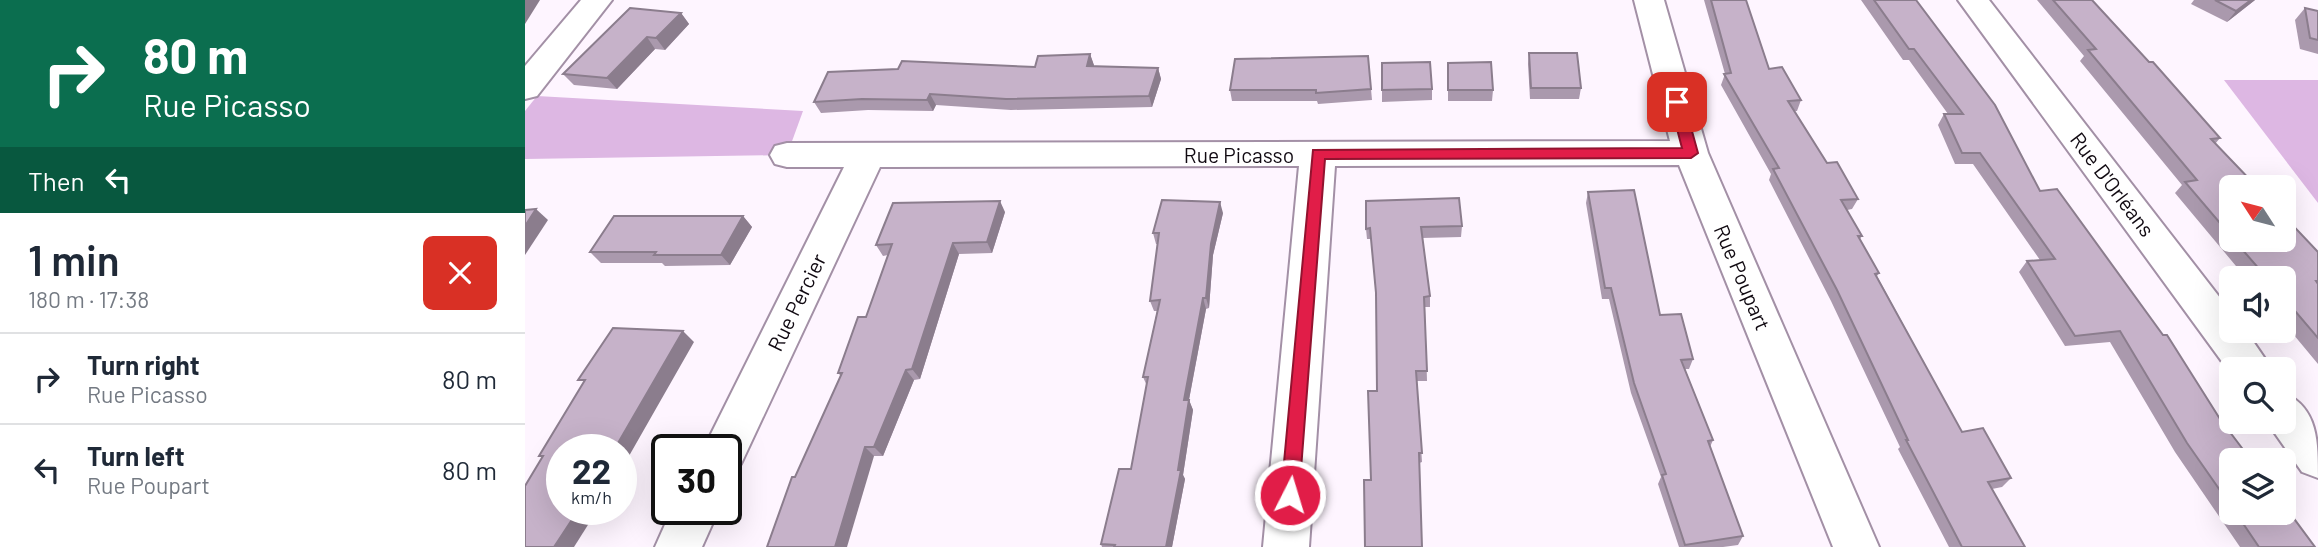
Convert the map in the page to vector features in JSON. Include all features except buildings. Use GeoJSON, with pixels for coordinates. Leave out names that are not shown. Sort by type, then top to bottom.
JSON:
{"type":"FeatureCollection","features":[{"type":"Feature","properties":{"kind":"street"},"geometry":{"type":"LineString","coordinates":[[525,88],[597,0]]}},
{"type":"Feature","properties":{"kind":"street","name":"Rue Poupart"},"geometry":{"type":"LineString","coordinates":[[1649,0],[1691,153],[1856,547]]}},
{"type":"Feature","properties":{"kind":"street","name":"Rue D'Orléans"},"geometry":{"type":"LineString","coordinates":[[1973,0],[2243,357]]}},
{"type":"Feature","properties":{"kind":"street","name":"Rue Picasso"},"geometry":{"type":"LineString","coordinates":[[787,155],[1691,153]]}},
{"type":"Feature","properties":{"kind":"street"},"geometry":{"type":"LineString","coordinates":[[1286,547],[1318,154]]}},
{"type":"Feature","properties":{"kind":"street","name":"Rue Percier"},"geometry":{"type":"LineString","coordinates":[[733,434],[868,155]]}},
{"type":"Feature","properties":{"kind":"street"},"geometry":{"type":"LineString","coordinates":[[2296,428],[2318,458]]}},
{"type":"Feature","properties":{"kind":"street"},"geometry":{"type":"LineString","coordinates":[[678,547],[689,525]]}},
{"type":"Feature","properties":{"kind":"shaded area"},"geometry":{"type":"Polygon","coordinates":[[[2224,80],[2318,80],[2318,203],[2224,80]]]}},
{"type":"Feature","properties":{"kind":"shaded area"},"geometry":{"type":"Polygon","coordinates":[[[537,96],[803,111],[787,155],[525,159],[525,111],[537,96]]]}},
{"type":"Feature","properties":{"kind":"route"},"geometry":{"type":"LineString","coordinates":[[1290,495],[1318,154],[1691,153],[1677,102]]}}]}
